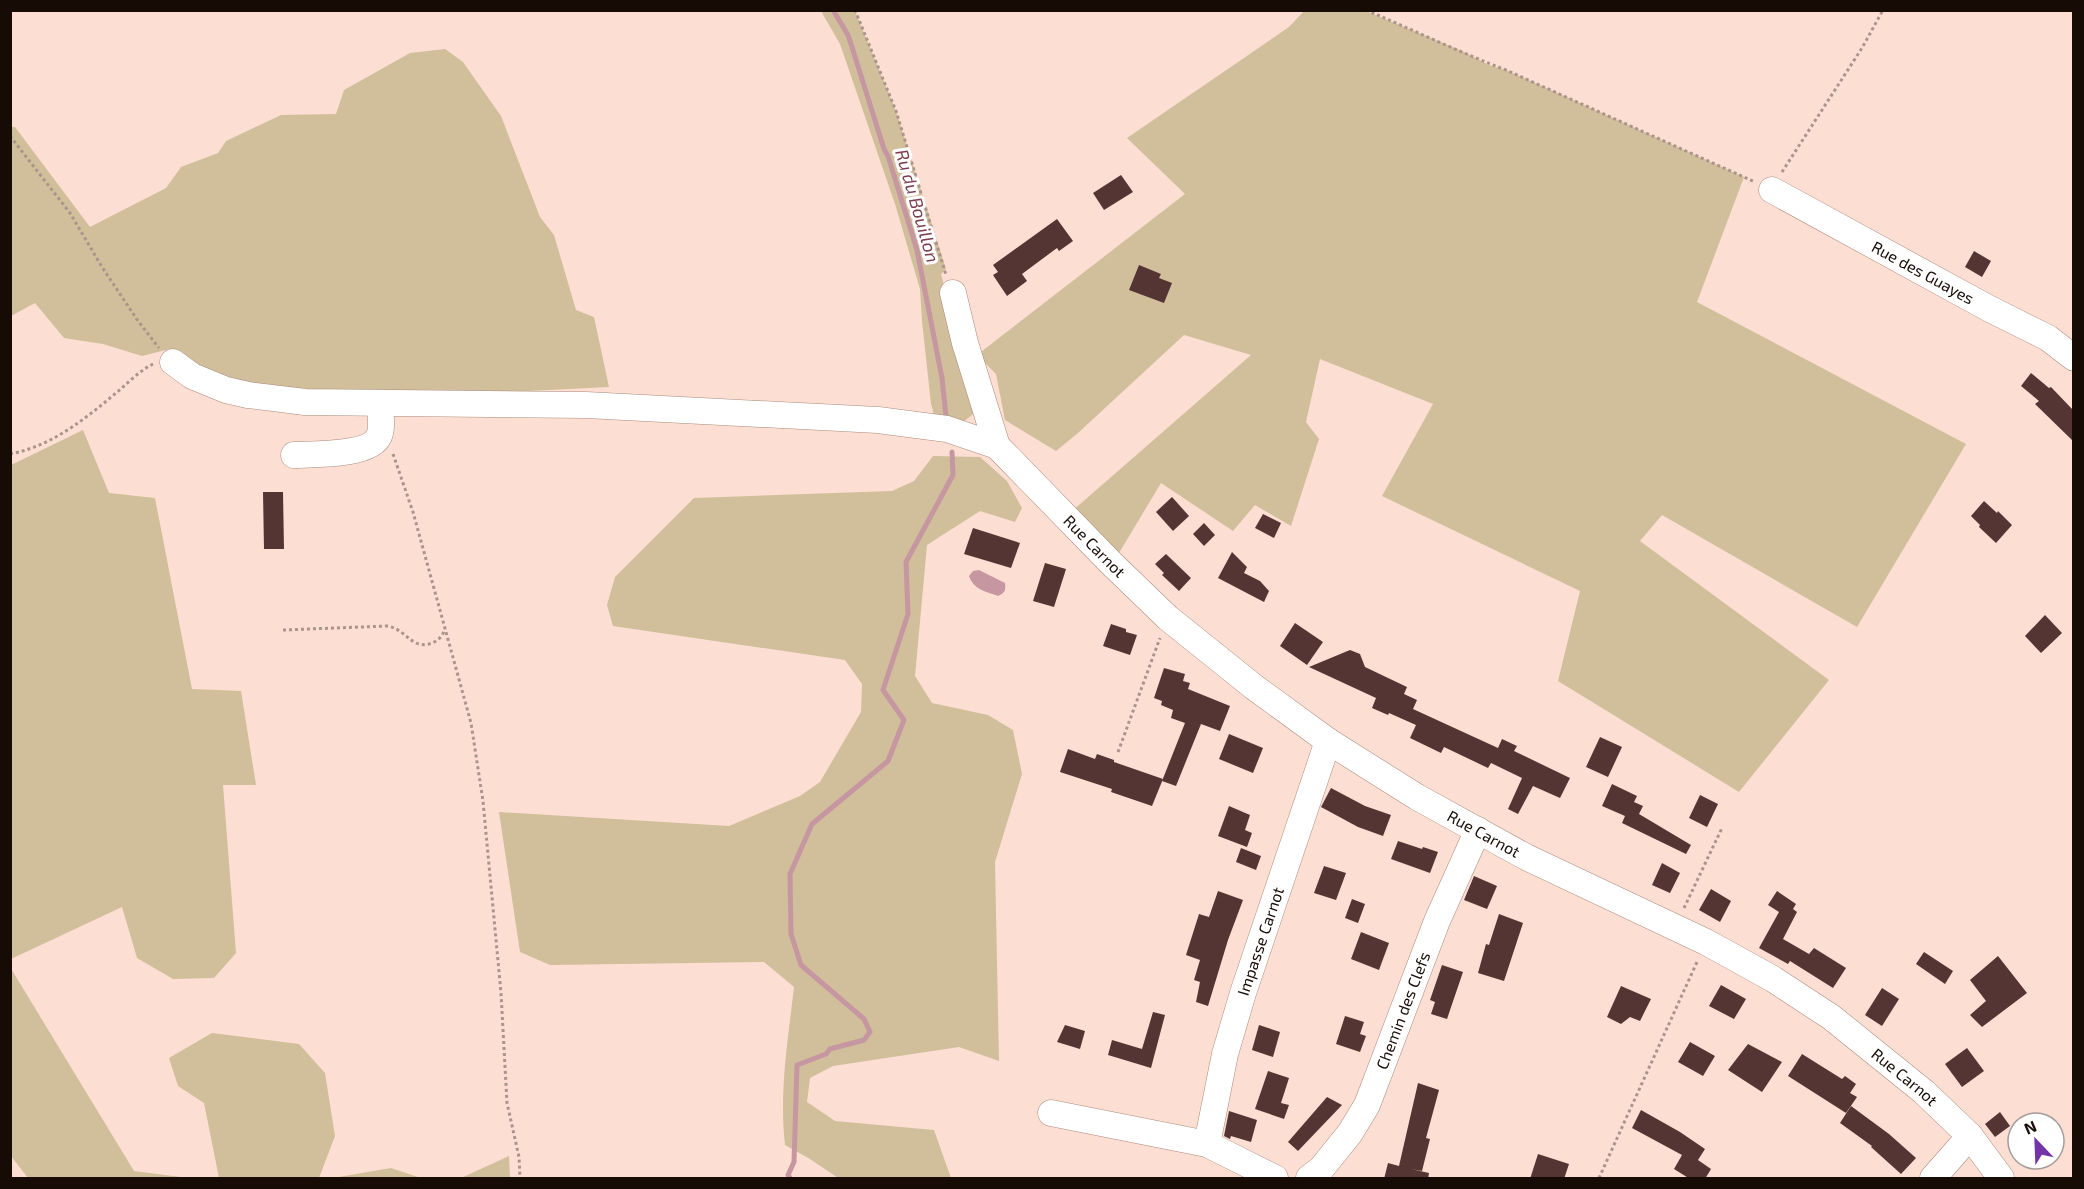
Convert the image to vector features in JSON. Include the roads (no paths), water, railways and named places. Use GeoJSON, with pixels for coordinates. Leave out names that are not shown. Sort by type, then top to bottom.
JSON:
{"type":"FeatureCollection","features":[{"type":"Feature","properties":{"kind":"street","name":"Rue des Guayes"},"geometry":{"type":"LineString","coordinates":[[1772,190],[1988,308],[2048,338],[2073,358]]}},
{"type":"Feature","properties":{"kind":"street"},"geometry":{"type":"LineString","coordinates":[[953,293],[965,343],[997,446]]}},
{"type":"Feature","properties":{"kind":"street"},"geometry":{"type":"LineString","coordinates":[[173,362],[206,383],[248,395],[305,402],[381,416],[586,405],[878,420],[947,429],[997,446]]}},
{"type":"Feature","properties":{"kind":"street"},"geometry":{"type":"LineString","coordinates":[[294,455],[364,448],[375,441],[381,416]]}},
{"type":"Feature","properties":{"kind":"street","name":"Rue Carnot"},"geometry":{"type":"LineString","coordinates":[[997,446],[1168,618],[1254,687],[1328,741],[1417,797],[1526,857],[1706,942],[1773,979],[1831,1017],[1924,1092],[1970,1136],[2001,1179]]}},
{"type":"Feature","properties":{"kind":"street","name":"Impasse Carnot"},"geometry":{"type":"LineString","coordinates":[[1207,1144],[1225,1054],[1243,993],[1328,741]]}},
{"type":"Feature","properties":{"kind":"street","name":"Chemin des Clefs"},"geometry":{"type":"LineString","coordinates":[[1309,1179],[1321,1169],[1350,1133],[1367,1105],[1437,921],[1478,831]]}},
{"type":"Feature","properties":{"kind":"street"},"geometry":{"type":"LineString","coordinates":[[1051,1113],[1207,1144],[1275,1179]]}},
{"type":"Feature","properties":{"kind":"street"},"geometry":{"type":"LineString","coordinates":[[1934,1179],[1970,1136]]}},
{"type":"Feature","properties":{"kind":"waterway","name":"Ru du Bouillon"},"geometry":{"type":"LineString","coordinates":[[833,10],[848,35],[917,250],[942,378],[946,416]]}},
{"type":"Feature","properties":{"kind":"waterway","name":"Ru du Bouillon"},"geometry":{"type":"LineString","coordinates":[[790,1178],[788,1175],[794,1162],[797,1065],[826,1054],[830,1049],[864,1040],[870,1032],[864,1019],[801,965],[791,934],[790,874],[812,824],[888,761],[904,720],[883,690],[908,614],[906,562],[953,475],[952,452]]}}]}
